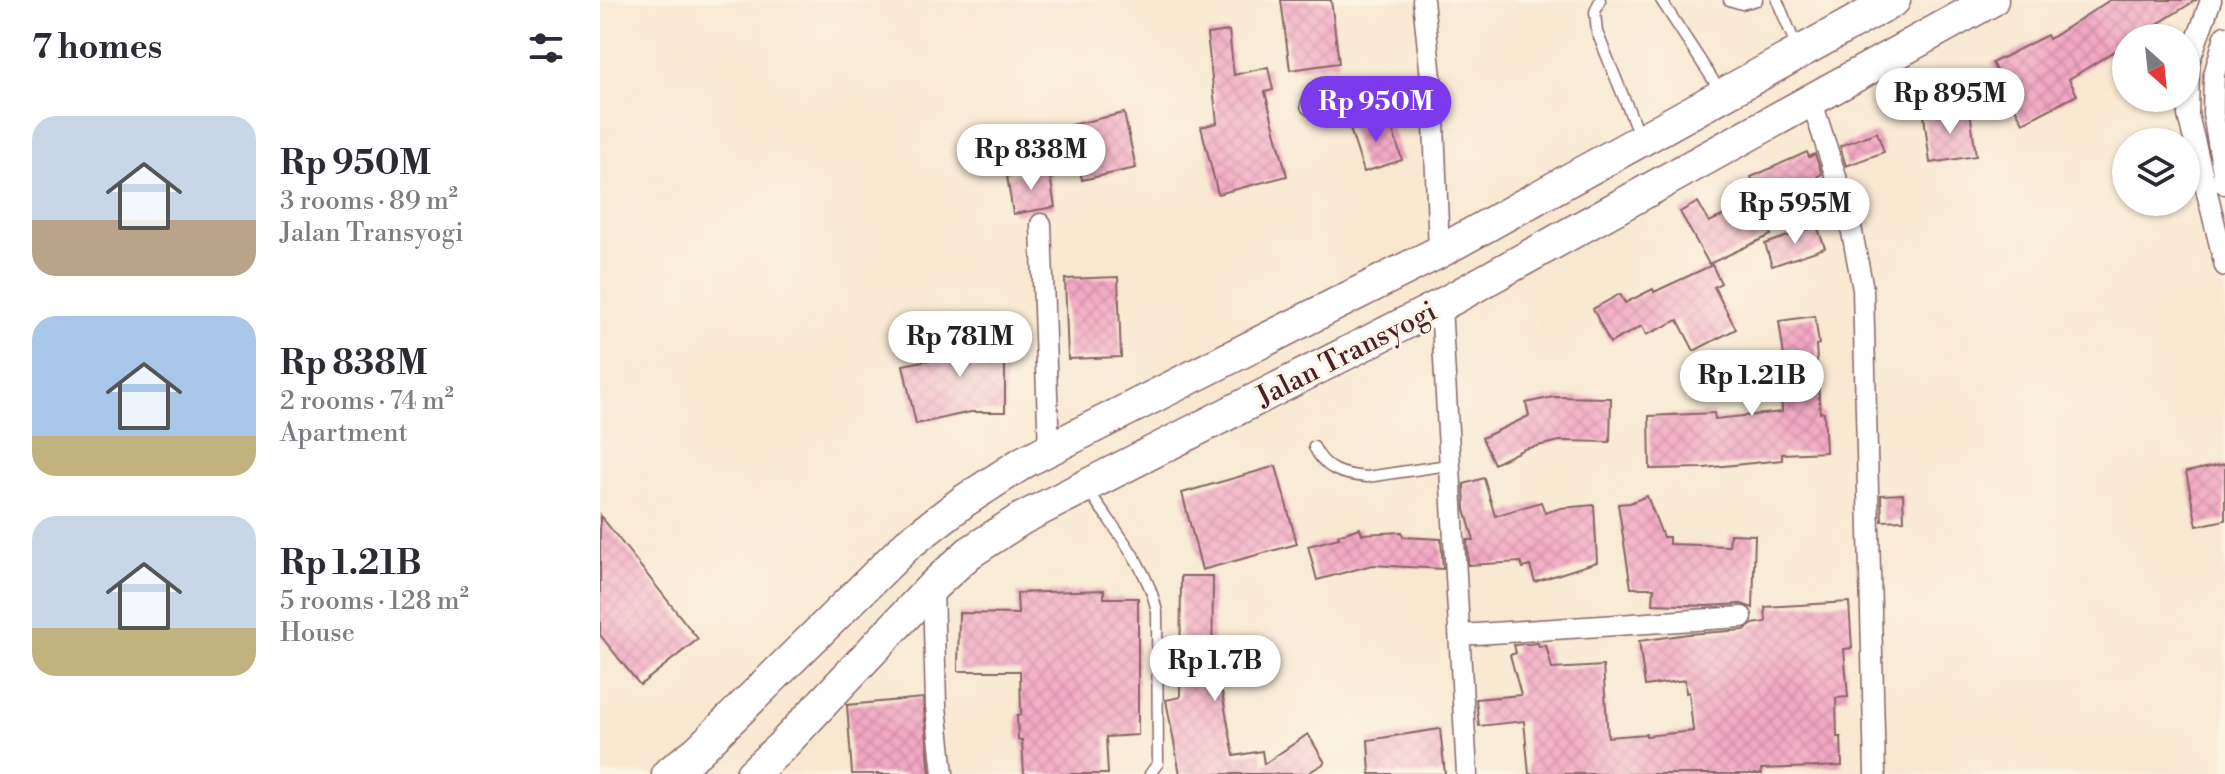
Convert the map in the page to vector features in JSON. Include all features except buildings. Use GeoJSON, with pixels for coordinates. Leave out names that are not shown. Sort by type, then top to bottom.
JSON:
{"type":"FeatureCollection","features":[{"type":"Feature","properties":{"kind":"highway","name":"Jalan Transyogi"},"geometry":{"type":"LineString","coordinates":[[752,774],[933,586],[982,545],[1021,519],[1441,305],[1992,0]]}},
{"type":"Feature","properties":{"kind":"highway","name":"Jalan Transyogi"},"geometry":{"type":"LineString","coordinates":[[668,774],[698,751],[908,544],[964,501],[1024,462],[1439,252],[1889,2]]}},
{"type":"Feature","properties":{"kind":"highway"},"geometry":{"type":"LineString","coordinates":[[800,649],[840,682]]}},
{"type":"Feature","properties":{"kind":"street"},"geometry":{"type":"LineString","coordinates":[[1423,0],[1433,97],[1439,252]]}},
{"type":"Feature","properties":{"kind":"street"},"geometry":{"type":"LineString","coordinates":[[2200,31],[2211,0]]}},
{"type":"Feature","properties":{"kind":"street"},"geometry":{"type":"LineString","coordinates":[[2225,36],[2214,75],[2213,113],[2225,184]]}},
{"type":"Feature","properties":{"kind":"street"},"geometry":{"type":"LineString","coordinates":[[2200,68],[2214,75]]}},
{"type":"Feature","properties":{"kind":"street"},"geometry":{"type":"LineString","coordinates":[[1311,105],[1433,97]]}},
{"type":"Feature","properties":{"kind":"street"},"geometry":{"type":"LineString","coordinates":[[1812,102],[1849,217],[1863,289],[1875,774]]}},
{"type":"Feature","properties":{"kind":"street"},"geometry":{"type":"LineString","coordinates":[[2188,112],[2225,266]]}},
{"type":"Feature","properties":{"kind":"street"},"geometry":{"type":"LineString","coordinates":[[2188,115],[2213,113]]}},
{"type":"Feature","properties":{"kind":"street"},"geometry":{"type":"LineString","coordinates":[[1041,224],[1049,450]]}},
{"type":"Feature","properties":{"kind":"street"},"geometry":{"type":"LineString","coordinates":[[1441,305],[1467,774]]}},
{"type":"Feature","properties":{"kind":"street"},"geometry":{"type":"LineString","coordinates":[[933,586],[936,706],[943,774]]}},
{"type":"Feature","properties":{"kind":"street"},"geometry":{"type":"LineString","coordinates":[[1460,635],[1742,617]]}},
{"type":"Feature","properties":{"kind":"lane"},"geometry":{"type":"LineString","coordinates":[[1600,0],[1595,12],[1597,32],[1641,141]]}},
{"type":"Feature","properties":{"kind":"lane"},"geometry":{"type":"LineString","coordinates":[[1661,0],[1723,96]]}},
{"type":"Feature","properties":{"kind":"lane"},"geometry":{"type":"LineString","coordinates":[[1729,0],[1742,4],[1757,0]]}},
{"type":"Feature","properties":{"kind":"lane"},"geometry":{"type":"LineString","coordinates":[[1777,0],[1799,54]]}},
{"type":"Feature","properties":{"kind":"lane"},"geometry":{"type":"LineString","coordinates":[[1314,447],[1320,460],[1353,476],[1367,477],[1448,465]]}},
{"type":"Feature","properties":{"kind":"lane"},"geometry":{"type":"LineString","coordinates":[[1085,486],[1128,549],[1154,599],[1157,612],[1158,763],[1150,774]]}}]}
